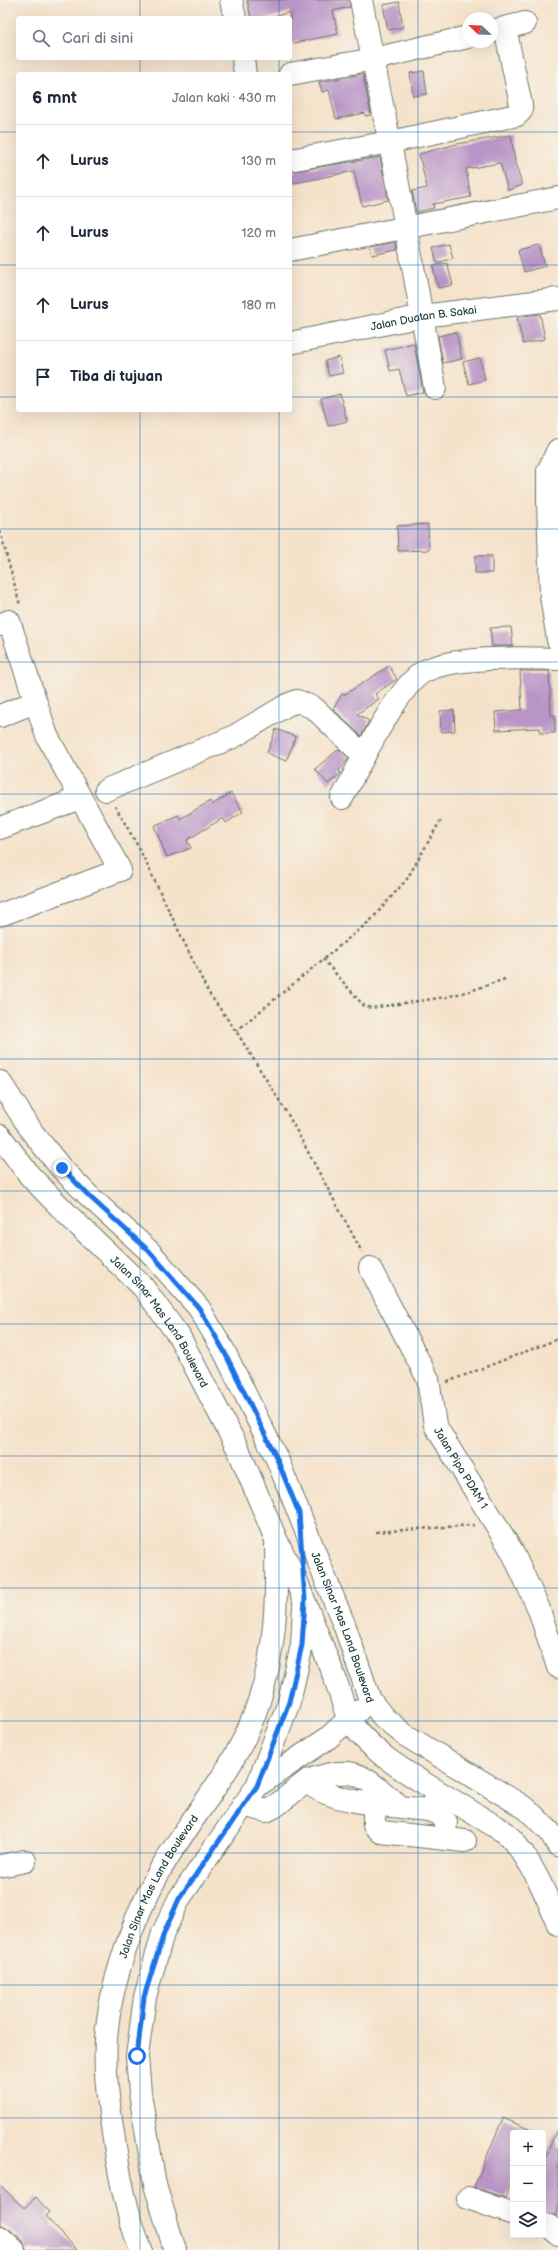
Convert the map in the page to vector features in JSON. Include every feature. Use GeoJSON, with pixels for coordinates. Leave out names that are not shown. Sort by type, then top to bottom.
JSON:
{"type":"FeatureCollection","features":[{"type":"Feature","properties":{"kind":"street"},"geometry":{"type":"LineString","coordinates":[[231,0],[235,16]]}},
{"type":"Feature","properties":{"kind":"street"},"geometry":{"type":"LineString","coordinates":[[361,0],[374,59],[424,316],[435,388]]}},
{"type":"Feature","properties":{"kind":"street"},"geometry":{"type":"LineString","coordinates":[[292,160],[390,142],[517,115],[520,111],[521,105],[508,28]]}},
{"type":"Feature","properties":{"kind":"street"},"geometry":{"type":"LineString","coordinates":[[292,74],[374,59],[462,38]]}},
{"type":"Feature","properties":{"kind":"street"},"geometry":{"type":"LineString","coordinates":[[243,60],[244,72]]}},
{"type":"Feature","properties":{"kind":"street"},"geometry":{"type":"LineString","coordinates":[[292,250],[406,226],[558,198]]}},
{"type":"Feature","properties":{"kind":"street","name":"Jalan Duatan B. Sakai"},"geometry":{"type":"LineString","coordinates":[[292,343],[424,316],[558,299]]}},
{"type":"Feature","properties":{"kind":"street"},"geometry":{"type":"LineString","coordinates":[[558,450],[548,471],[548,503],[551,596],[558,640]]}},
{"type":"Feature","properties":{"kind":"street"},"geometry":{"type":"LineString","coordinates":[[0,625],[9,621],[47,736],[120,870],[0,915]]}},
{"type":"Feature","properties":{"kind":"street"},"geometry":{"type":"LineString","coordinates":[[342,798],[364,756],[394,705],[409,685],[424,671],[457,662],[521,658],[558,659]]}},
{"type":"Feature","properties":{"kind":"street"},"geometry":{"type":"LineString","coordinates":[[106,790],[233,736],[287,704],[297,701],[314,708],[364,756]]}},
{"type":"Feature","properties":{"kind":"street"},"geometry":{"type":"LineString","coordinates":[[0,716],[35,702]]}},
{"type":"Feature","properties":{"kind":"street"},"geometry":{"type":"LineString","coordinates":[[0,828],[80,798]]}},
{"type":"Feature","properties":{"kind":"street","name":"Jalan Sinar Mas Land Boulevard"},"geometry":{"type":"LineString","coordinates":[[0,1082],[33,1133],[62,1168],[90,1197],[149,1251],[199,1308],[224,1351],[260,1425],[299,1513],[346,1627],[370,1700],[384,1718],[404,1735],[527,1809],[550,1832],[558,1845]]}},
{"type":"Feature","properties":{"kind":"street","name":"Jalan Sinar Mas Land Boulevard"},"geometry":{"type":"LineString","coordinates":[[0,1136],[30,1176],[70,1217],[143,1287],[179,1336],[239,1451],[305,1600],[348,1719],[372,1748],[396,1766],[434,1802],[506,1833],[519,1846],[529,1862],[558,1924]]}},
{"type":"Feature","properties":{"kind":"street","name":"Jalan Pipa PDAM 1"},"geometry":{"type":"LineString","coordinates":[[370,1268],[428,1379],[435,1425],[497,1524],[512,1551],[538,1607],[558,1667]]}},
{"type":"Feature","properties":{"kind":"street"},"geometry":{"type":"LineString","coordinates":[[257,1786],[286,1710],[302,1645],[305,1600],[299,1513]]}},
{"type":"Feature","properties":{"kind":"street","name":"Jalan Sinar Mas Land Boulevard"},"geometry":{"type":"LineString","coordinates":[[141,2250],[123,2196],[110,2111],[106,2077],[106,2039],[111,2003],[123,1956],[139,1911],[159,1872],[179,1839],[232,1764],[259,1702],[273,1645],[276,1590],[276,1537]]}},
{"type":"Feature","properties":{"kind":"street"},"geometry":{"type":"LineString","coordinates":[[348,1719],[370,1700]]}},
{"type":"Feature","properties":{"kind":"street"},"geometry":{"type":"LineString","coordinates":[[259,1702],[286,1710]]}},
{"type":"Feature","properties":{"kind":"street","name":"Jalan Sinar Mas Land Boulevard"},"geometry":{"type":"LineString","coordinates":[[167,2247],[140,2093],[137,2056],[139,2028],[144,1997],[164,1933],[179,1899],[257,1786],[328,1738],[348,1719]]}},
{"type":"Feature","properties":{"kind":"street"},"geometry":{"type":"LineString","coordinates":[[243,1805],[266,1811],[274,1808],[307,1781],[331,1773],[346,1772],[365,1779],[401,1807]]}},
{"type":"Feature","properties":{"kind":"street"},"geometry":{"type":"LineString","coordinates":[[307,1781],[314,1789],[325,1794],[374,1804],[401,1807],[434,1802],[438,1814],[446,1822],[455,1840],[381,1832],[374,1825],[374,1804]]}},
{"type":"Feature","properties":{"kind":"street"},"geometry":{"type":"LineString","coordinates":[[506,1833],[527,1809]]}},
{"type":"Feature","properties":{"kind":"street"},"geometry":{"type":"LineString","coordinates":[[0,1866],[25,1861]]}},
{"type":"Feature","properties":{"kind":"street"},"geometry":{"type":"LineString","coordinates":[[468,2198],[510,2213]]}},
{"type":"Feature","properties":{"kind":"street"},"geometry":{"type":"LineString","coordinates":[[546,2225],[558,2234]]}},
{"type":"Feature","properties":{"kind":"street"},"geometry":{"type":"LineString","coordinates":[[0,2237],[14,2250]]}},
{"type":"Feature","properties":{"kind":"path"},"geometry":{"type":"LineString","coordinates":[[106,790],[139,848],[208,992],[236,1031],[287,1113],[370,1268]]}},
{"type":"Feature","properties":{"kind":"path"},"geometry":{"type":"LineString","coordinates":[[236,1031],[371,920],[407,879],[442,818]]}},
{"type":"Feature","properties":{"kind":"path"},"geometry":{"type":"LineString","coordinates":[[323,959],[363,1005],[371,1008],[446,997],[470,991],[504,979]]}},
{"type":"Feature","properties":{"kind":"path"},"geometry":{"type":"LineString","coordinates":[[430,1389],[558,1339]]}},
{"type":"Feature","properties":{"kind":"path"},"geometry":{"type":"LineString","coordinates":[[376,1532],[497,1524]]}},
{"type":"Feature","properties":{"kind":"building"},"geometry":{"type":"Polygon","coordinates":[[[247,0],[349,0],[350,7],[333,11],[338,34],[292,44],[292,16],[290,16],[290,12],[275,16],[251,16],[247,0]]]}},
{"type":"Feature","properties":{"kind":"building"},"geometry":{"type":"Polygon","coordinates":[[[399,2],[403,27],[388,30],[383,5],[399,2]]]}},
{"type":"Feature","properties":{"kind":"building"},"geometry":{"type":"Polygon","coordinates":[[[424,71],[427,94],[413,96],[410,73],[424,71]]]}},
{"type":"Feature","properties":{"kind":"building"},"geometry":{"type":"Polygon","coordinates":[[[363,74],[371,115],[365,116],[365,113],[336,119],[329,90],[322,92],[319,82],[363,74]]]}},
{"type":"Feature","properties":{"kind":"building"},"geometry":{"type":"Polygon","coordinates":[[[511,135],[515,162],[522,185],[508,190],[500,163],[466,169],[471,197],[433,204],[434,208],[416,212],[412,191],[427,188],[419,154],[457,144],[511,135]]]}},
{"type":"Feature","properties":{"kind":"building"},"geometry":{"type":"Polygon","coordinates":[[[380,157],[388,200],[362,206],[354,171],[292,184],[292,172],[380,157]]]}},
{"type":"Feature","properties":{"kind":"building"},"geometry":{"type":"Polygon","coordinates":[[[396,242],[397,250],[372,255],[370,247],[396,242]]]}},
{"type":"Feature","properties":{"kind":"building"},"geometry":{"type":"Polygon","coordinates":[[[449,244],[453,258],[437,263],[433,248],[449,244]]]}},
{"type":"Feature","properties":{"kind":"building"},"geometry":{"type":"Polygon","coordinates":[[[539,245],[545,266],[524,272],[518,250],[539,245]]]}},
{"type":"Feature","properties":{"kind":"building"},"geometry":{"type":"Polygon","coordinates":[[[447,263],[453,285],[438,288],[433,266],[447,263]]]}},
{"type":"Feature","properties":{"kind":"building"},"geometry":{"type":"Polygon","coordinates":[[[540,314],[545,339],[523,344],[517,317],[540,314]]]}},
{"type":"Feature","properties":{"kind":"building"},"geometry":{"type":"Polygon","coordinates":[[[456,332],[462,359],[443,363],[438,336],[456,332]]]}},
{"type":"Feature","properties":{"kind":"building"},"geometry":{"type":"Polygon","coordinates":[[[414,343],[423,392],[406,396],[399,369],[390,371],[385,350],[414,343]]]}},
{"type":"Feature","properties":{"kind":"building"},"geometry":{"type":"Polygon","coordinates":[[[339,357],[343,373],[329,376],[325,361],[339,357]]]}},
{"type":"Feature","properties":{"kind":"building"},"geometry":{"type":"Polygon","coordinates":[[[480,358],[485,380],[469,384],[463,362],[480,358]]]}},
{"type":"Feature","properties":{"kind":"building"},"geometry":{"type":"Polygon","coordinates":[[[340,394],[347,421],[328,426],[321,399],[340,394]]]}},
{"type":"Feature","properties":{"kind":"building"},"geometry":{"type":"Polygon","coordinates":[[[428,524],[429,550],[398,551],[397,526],[428,524]]]}},
{"type":"Feature","properties":{"kind":"building"},"geometry":{"type":"Polygon","coordinates":[[[475,556],[492,556],[492,573],[475,573],[475,556]]]}},
{"type":"Feature","properties":{"kind":"building"},"geometry":{"type":"Polygon","coordinates":[[[511,627],[513,646],[492,646],[490,628],[511,627]]]}},
{"type":"Feature","properties":{"kind":"building"},"geometry":{"type":"Polygon","coordinates":[[[389,666],[397,679],[375,694],[379,699],[357,714],[369,721],[361,736],[333,709],[342,694],[344,695],[389,666]]]}},
{"type":"Feature","properties":{"kind":"building"},"geometry":{"type":"Polygon","coordinates":[[[520,671],[549,671],[551,715],[555,715],[555,733],[540,733],[540,728],[496,730],[495,712],[522,710],[520,671]]]}},
{"type":"Feature","properties":{"kind":"building"},"geometry":{"type":"Polygon","coordinates":[[[454,710],[455,731],[441,732],[440,711],[454,710]]]}},
{"type":"Feature","properties":{"kind":"building"},"geometry":{"type":"Polygon","coordinates":[[[276,729],[296,737],[286,761],[267,753],[276,729]]]}},
{"type":"Feature","properties":{"kind":"building"},"geometry":{"type":"Polygon","coordinates":[[[339,749],[349,758],[339,771],[341,773],[328,784],[315,769],[339,749]]]}},
{"type":"Feature","properties":{"kind":"building"},"geometry":{"type":"Polygon","coordinates":[[[231,793],[243,812],[226,823],[223,818],[187,840],[191,848],[167,857],[154,826],[178,815],[180,819],[210,801],[212,805],[231,793]]]}},
{"type":"Feature","properties":{"kind":"building"},"geometry":{"type":"Polygon","coordinates":[[[503,2118],[531,2130],[510,2130],[510,2186],[505,2198],[474,2187],[503,2118]]]}},
{"type":"Feature","properties":{"kind":"building"},"geometry":{"type":"Polygon","coordinates":[[[558,2127],[558,2210],[556,2216],[546,2213],[546,2156],[558,2127]]]}},
{"type":"Feature","properties":{"kind":"building"},"geometry":{"type":"Polygon","coordinates":[[[0,2185],[24,2208],[36,2197],[49,2212],[45,2216],[77,2250],[26,2250],[23,2241],[8,2228],[0,2225],[0,2185]]]}},
{"type":"Feature","properties":{"kind":"route"},"geometry":{"type":"LineString","coordinates":[[62,1168],[90,1197],[149,1251],[199,1308],[224,1351],[277,1459],[299,1513],[305,1600],[302,1645],[289,1702],[257,1786],[199,1866],[179,1899],[164,1933],[144,1997],[139,2028],[137,2056]]}}]}
